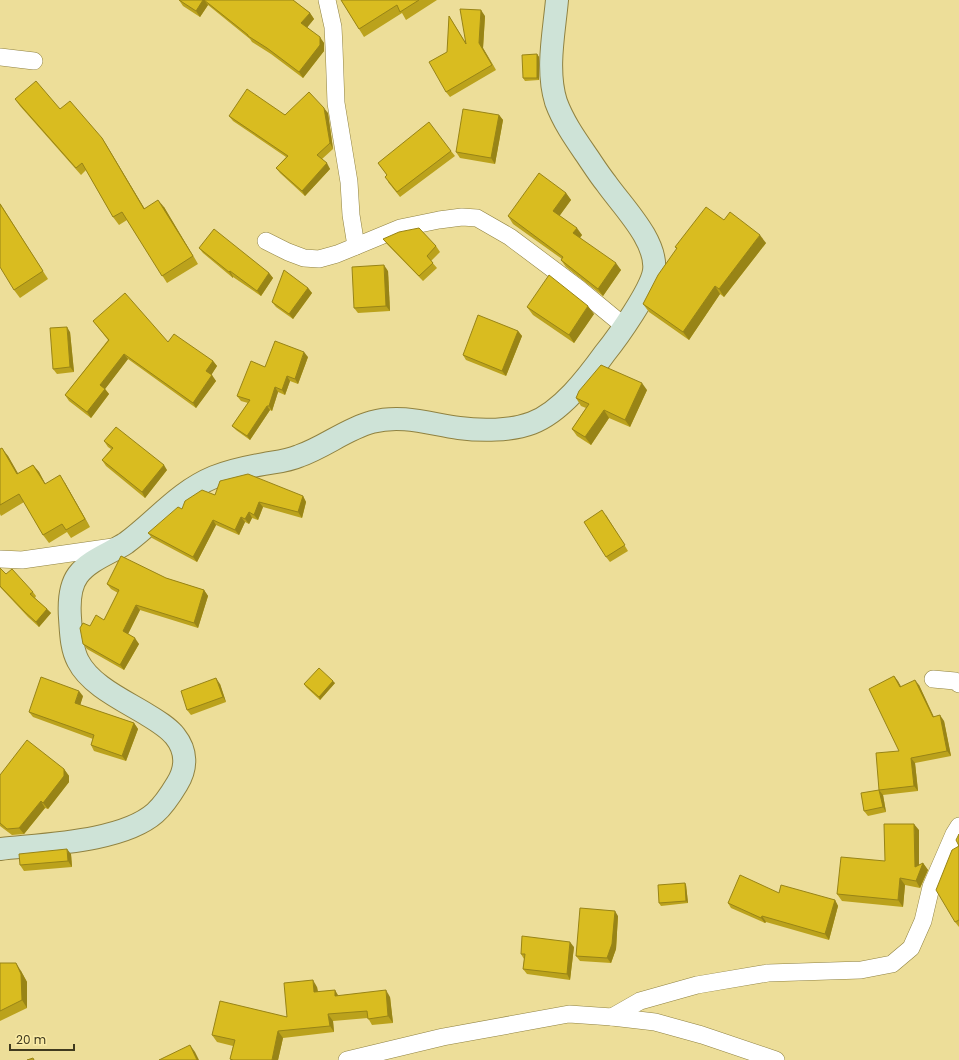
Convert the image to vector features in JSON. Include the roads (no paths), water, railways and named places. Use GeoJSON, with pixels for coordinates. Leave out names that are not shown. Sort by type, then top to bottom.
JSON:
{"type":"FeatureCollection","features":[{"type":"Feature","properties":{"kind":"street"},"geometry":{"type":"LineString","coordinates":[[327,0],[334,47],[336,109],[349,182],[351,215],[356,246]]}},
{"type":"Feature","properties":{"kind":"street"},"geometry":{"type":"LineString","coordinates":[[0,849],[67,842],[109,835],[140,824],[158,811],[181,778],[185,762],[183,748],[175,736],[166,727],[97,683],[85,672],[76,659],[71,636],[69,610],[71,589],[76,576],[85,568],[122,546],[183,493],[201,483],[234,471],[260,464],[296,458],[322,446],[346,432],[373,422],[401,419],[459,428],[484,430],[529,424],[543,418],[572,394],[594,368],[624,326],[647,288],[654,273],[653,260],[650,247],[642,232],[602,179],[572,134],[557,103],[552,81],[552,52],[557,0]]}},
{"type":"Feature","properties":{"kind":"street"},"geometry":{"type":"LineString","coordinates":[[0,57],[34,61]]}},
{"type":"Feature","properties":{"kind":"street"},"geometry":{"type":"LineString","coordinates":[[266,241],[304,258],[319,259],[337,254],[400,228],[462,217],[477,218],[510,237],[578,288],[624,326]]}},
{"type":"Feature","properties":{"kind":"street"},"geometry":{"type":"LineString","coordinates":[[0,559],[22,560],[122,546]]}},
{"type":"Feature","properties":{"kind":"street"},"geometry":{"type":"LineString","coordinates":[[933,679],[956,681],[959,684]]}},
{"type":"Feature","properties":{"kind":"street"},"geometry":{"type":"LineString","coordinates":[[612,1017],[640,1001],[697,985],[768,973],[861,970],[892,964],[911,948],[923,921],[931,887],[954,834],[959,826]]}},
{"type":"Feature","properties":{"kind":"street"},"geometry":{"type":"LineString","coordinates":[[347,1060],[443,1037],[569,1014],[655,1022],[702,1035],[776,1060]]}}]}
